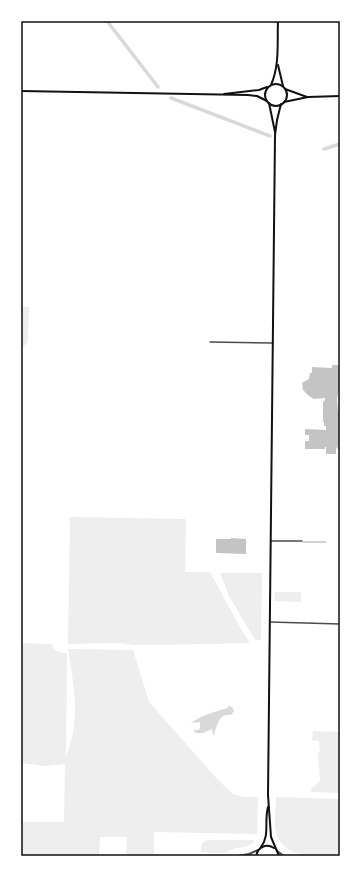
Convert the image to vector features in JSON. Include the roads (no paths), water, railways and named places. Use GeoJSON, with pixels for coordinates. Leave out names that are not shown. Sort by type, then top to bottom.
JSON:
{"type":"FeatureCollection","features":[{"type":"Feature","properties":{"kind":"main road"},"geometry":{"type":"LineString","coordinates":[[275,135],[268,102],[265,95],[274,76],[277,64],[278,21]]}},
{"type":"Feature","properties":{"kind":"main road"},"geometry":{"type":"LineString","coordinates":[[277,64],[286,96],[282,103],[277,120],[275,135],[268,806],[271,837],[278,856]]}},
{"type":"Feature","properties":{"kind":"main road"},"geometry":{"type":"LineString","coordinates":[[222,94],[259,90],[276,84],[295,94],[308,97]]}},
{"type":"Feature","properties":{"kind":"main road"},"geometry":{"type":"LineString","coordinates":[[21,91],[253,95],[275,105],[308,97],[340,96]]}},
{"type":"Feature","properties":{"kind":"main road"},"geometry":{"type":"LineString","coordinates":[[256,856],[266,837],[265,822],[268,806]]}},
{"type":"Feature","properties":{"kind":"main road"},"geometry":{"type":"LineString","coordinates":[[261,847],[268,845],[275,848]]}},
{"type":"Feature","properties":{"kind":"street"},"geometry":{"type":"LineString","coordinates":[[210,342],[273,343]]}},
{"type":"Feature","properties":{"kind":"street"},"geometry":{"type":"LineString","coordinates":[[271,540],[302,541]]}},
{"type":"Feature","properties":{"kind":"street"},"geometry":{"type":"LineString","coordinates":[[270,622],[340,624]]}},
{"type":"Feature","properties":{"kind":"street"},"geometry":{"type":"LineString","coordinates":[[238,856],[249,854],[258,850]]}},
{"type":"Feature","properties":{"kind":"street"},"geometry":{"type":"LineString","coordinates":[[277,851],[284,856]]}},
{"type":"Feature","properties":{"kind":"lane"},"geometry":{"type":"LineString","coordinates":[[302,541],[326,542]]}},
{"type":"Feature","properties":{"kind":"waterway"},"geometry":{"type":"LineString","coordinates":[[107,21],[158,87]]}},
{"type":"Feature","properties":{"kind":"waterway"},"geometry":{"type":"LineString","coordinates":[[171,98],[270,136]]}},
{"type":"Feature","properties":{"kind":"waterway"},"geometry":{"type":"LineString","coordinates":[[324,149],[340,144]]}}]}
